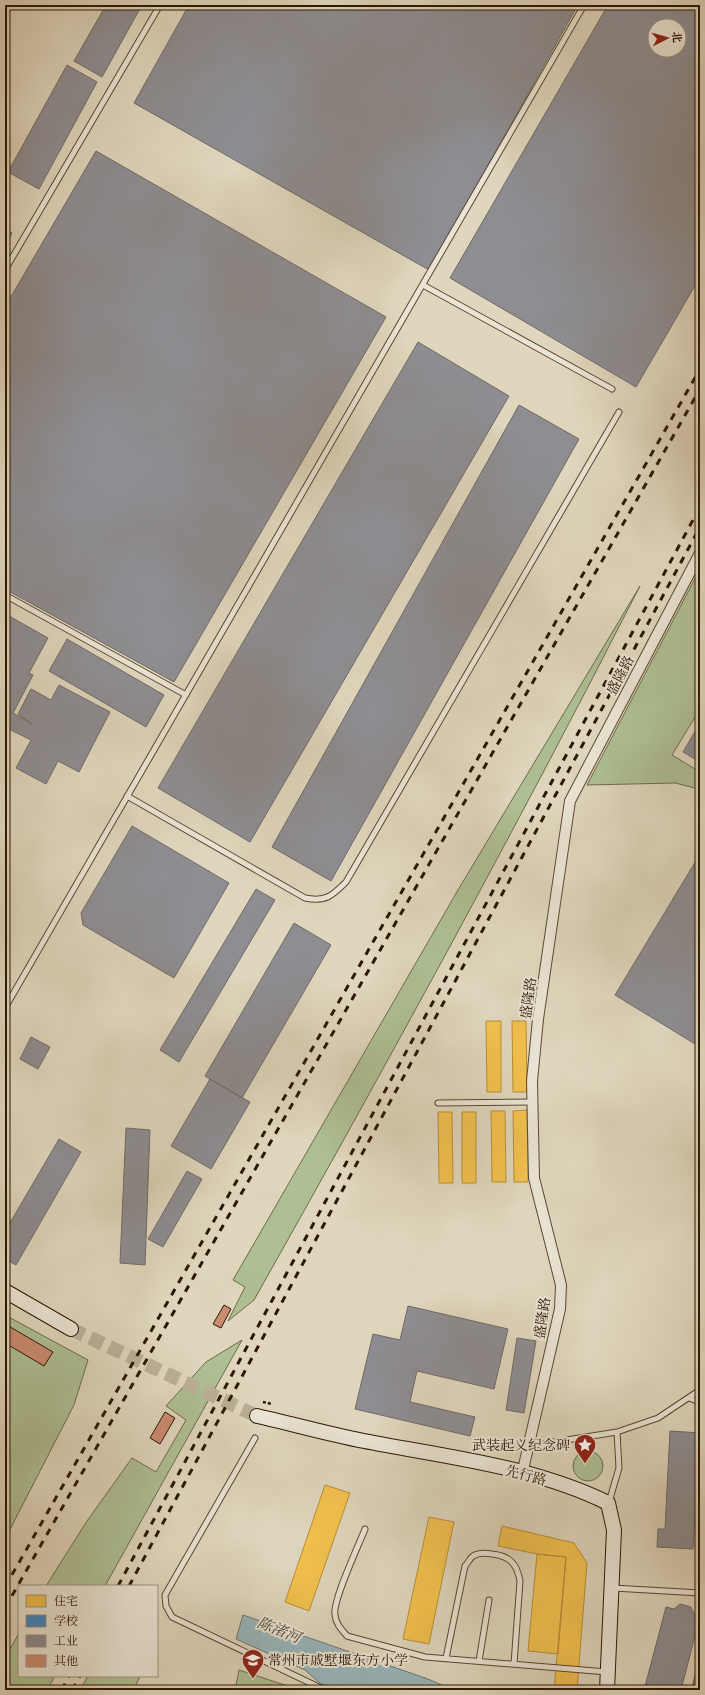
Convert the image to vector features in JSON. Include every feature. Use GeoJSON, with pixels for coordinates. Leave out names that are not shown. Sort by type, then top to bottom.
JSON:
{"type":"FeatureCollection","features":[{"type":"Feature","properties":{"kind":"street","name":"盛隆路"},"geometry":{"type":"LineString","coordinates":[[522,1474],[560,1309],[561,1285],[534,1178],[532,1081],[538,1019],[570,801],[700,553]]}},
{"type":"Feature","properties":{"kind":"street"},"geometry":{"type":"LineString","coordinates":[[5,1291],[71,1329]]}},
{"type":"Feature","properties":{"kind":"street","name":"先行路"},"geometry":{"type":"LineString","coordinates":[[257,1416],[363,1441],[482,1463],[581,1490],[608,1503]]}},
{"type":"Feature","properties":{"kind":"street"},"geometry":{"type":"LineString","coordinates":[[607,1690],[614,1530],[608,1503]]}},
{"type":"Feature","properties":{"kind":"lane"},"geometry":{"type":"LineString","coordinates":[[5,270],[160,5]]}},
{"type":"Feature","properties":{"kind":"lane"},"geometry":{"type":"LineString","coordinates":[[5,1008],[7,998],[186,695],[584,5]]}},
{"type":"Feature","properties":{"kind":"lane"},"geometry":{"type":"LineString","coordinates":[[423,285],[612,389]]}},
{"type":"Feature","properties":{"kind":"lane"},"geometry":{"type":"LineString","coordinates":[[127,796],[305,898],[319,901],[334,894],[346,882],[619,412]]}},
{"type":"Feature","properties":{"kind":"lane"},"geometry":{"type":"LineString","coordinates":[[5,595],[186,695]]}},
{"type":"Feature","properties":{"kind":"lane"},"geometry":{"type":"LineString","coordinates":[[438,1103],[533,1102]]}},
{"type":"Feature","properties":{"kind":"lane"},"geometry":{"type":"LineString","coordinates":[[528,1446],[616,1432],[658,1418],[700,1390]]}},
{"type":"Feature","properties":{"kind":"lane"},"geometry":{"type":"LineString","coordinates":[[689,1398],[700,1402]]}},
{"type":"Feature","properties":{"kind":"lane"},"geometry":{"type":"LineString","coordinates":[[608,1503],[619,1468],[616,1432]]}},
{"type":"Feature","properties":{"kind":"lane"},"geometry":{"type":"LineString","coordinates":[[255,1438],[165,1595],[166,1606],[172,1617],[325,1690]]}},
{"type":"Feature","properties":{"kind":"lane"},"geometry":{"type":"LineString","coordinates":[[365,1528],[338,1595],[334,1614],[338,1627],[347,1636],[425,1657],[608,1672]]}},
{"type":"Feature","properties":{"kind":"lane"},"geometry":{"type":"LineString","coordinates":[[446,1658],[465,1566],[474,1556],[486,1553],[502,1555],[511,1559],[518,1570],[520,1582],[514,1664]]}},
{"type":"Feature","properties":{"kind":"lane"},"geometry":{"type":"LineString","coordinates":[[612,1588],[700,1593]]}},
{"type":"Feature","properties":{"kind":"lane"},"geometry":{"type":"LineString","coordinates":[[479,1661],[489,1600]]}},
{"type":"Feature","properties":{"kind":"green space"},"geometry":{"type":"Polygon","coordinates":[[[700,569],[700,709],[672,755],[700,772],[699,789],[675,783],[587,785],[700,569]]]}},
{"type":"Feature","properties":{"kind":"green space"},"geometry":{"type":"Polygon","coordinates":[[[640,586],[499,856],[304,1211],[254,1300],[228,1321],[245,1287],[233,1280],[458,890],[640,586]]]}},
{"type":"Feature","properties":{"kind":"green space"},"geometry":{"type":"Polygon","coordinates":[[[5,1315],[88,1360],[74,1405],[5,1539],[5,1315]]]}},
{"type":"Feature","properties":{"kind":"green space"},"geometry":{"type":"Polygon","coordinates":[[[242,1340],[106,1585],[47,1585],[87,1521],[132,1458],[156,1472],[186,1420],[166,1406],[206,1362],[242,1340]]]}},
{"type":"Feature","properties":{"kind":"green space"},"geometry":{"type":"Polygon","coordinates":[[[588,1451],[598,1456],[603,1466],[598,1476],[588,1481],[578,1476],[573,1466],[578,1456],[588,1451]]]}},
{"type":"Feature","properties":{"kind":"green space"},"geometry":{"type":"Polygon","coordinates":[[[18,1635],[18,1677],[54,1677],[47,1690],[5,1690],[5,1658],[18,1635]]]}},
{"type":"Feature","properties":{"kind":"green space","name":"常州市戚墅堰东方小学"},"geometry":{"type":"Polygon","coordinates":[[[239,1670],[300,1690],[249,1687],[248,1690],[235,1690],[239,1670]]]}},
{"type":"Feature","properties":{"kind":"green space"},"geometry":{"type":"Polygon","coordinates":[[[87,1677],[140,1677],[134,1690],[80,1690],[87,1677]]]}},
{"type":"Feature","properties":{"kind":"water","name":"陈渚河"},"geometry":{"type":"Polygon","coordinates":[[[243,1615],[428,1679],[453,1690],[345,1690],[321,1684],[305,1670],[236,1639],[243,1615]]]}},
{"type":"Feature","properties":{"kind":"building: 住宅"},"geometry":{"type":"Polygon","coordinates":[[[486,1021],[501,1021],[501,1092],[487,1092],[486,1021]]]}},
{"type":"Feature","properties":{"kind":"building: 住宅"},"geometry":{"type":"Polygon","coordinates":[[[512,1021],[526,1021],[527,1092],[513,1092],[512,1021]]]}},
{"type":"Feature","properties":{"kind":"building: 住宅"},"geometry":{"type":"Polygon","coordinates":[[[527,1110],[528,1182],[514,1182],[513,1111],[527,1110]]]}},
{"type":"Feature","properties":{"kind":"building: 住宅"},"geometry":{"type":"Polygon","coordinates":[[[491,1111],[505,1111],[506,1182],[492,1182],[491,1111]]]}},
{"type":"Feature","properties":{"kind":"building: 住宅"},"geometry":{"type":"Polygon","coordinates":[[[438,1112],[452,1112],[453,1183],[439,1183],[438,1112]]]}},
{"type":"Feature","properties":{"kind":"building: 住宅"},"geometry":{"type":"Polygon","coordinates":[[[462,1112],[476,1112],[476,1183],[462,1183],[462,1112]]]}},
{"type":"Feature","properties":{"kind":"building: 住宅"},"geometry":{"type":"Polygon","coordinates":[[[325,1485],[350,1493],[309,1611],[285,1602],[325,1485]]]}},
{"type":"Feature","properties":{"kind":"building: 住宅"},"geometry":{"type":"Polygon","coordinates":[[[429,1517],[454,1522],[429,1644],[403,1639],[429,1517]]]}},
{"type":"Feature","properties":{"kind":"building: 住宅"},"geometry":{"type":"Polygon","coordinates":[[[502,1526],[574,1543],[587,1563],[577,1690],[554,1690],[566,1557],[537,1554],[498,1546],[502,1526]]]}},
{"type":"Feature","properties":{"kind":"building: 住宅"},"geometry":{"type":"Polygon","coordinates":[[[537,1554],[566,1557],[558,1654],[528,1651],[537,1554]]]}},
{"type":"Feature","properties":{"kind":"building: 学校"},"geometry":{"type":"Polygon","coordinates":[[[249,1687],[285,1690],[248,1690],[249,1687]]]}},
{"type":"Feature","properties":{"kind":"building: 工业"},"geometry":{"type":"Polygon","coordinates":[[[106,5],[142,5],[102,77],[74,61],[106,5]]]}},
{"type":"Feature","properties":{"kind":"building: 工业"},"geometry":{"type":"Polygon","coordinates":[[[189,5],[578,5],[429,270],[134,103],[189,5]]]}},
{"type":"Feature","properties":{"kind":"building: 工业"},"geometry":{"type":"Polygon","coordinates":[[[608,5],[700,5],[700,277],[636,387],[450,278],[608,5]]]}},
{"type":"Feature","properties":{"kind":"building: 工业"},"geometry":{"type":"Polygon","coordinates":[[[67,65],[97,82],[39,189],[8,172],[67,65]]]}},
{"type":"Feature","properties":{"kind":"building: 工业"},"geometry":{"type":"Polygon","coordinates":[[[96,151],[386,317],[174,682],[5,589],[5,307],[96,151]]]}},
{"type":"Feature","properties":{"kind":"building: 工业"},"geometry":{"type":"Polygon","coordinates":[[[5,229],[12,233],[5,246],[5,229]]]}},
{"type":"Feature","properties":{"kind":"building: 工业"},"geometry":{"type":"Polygon","coordinates":[[[418,342],[509,396],[250,842],[158,788],[418,342]]]}},
{"type":"Feature","properties":{"kind":"building: 工业"},"geometry":{"type":"Polygon","coordinates":[[[519,405],[579,439],[331,881],[272,847],[519,405]]]}},
{"type":"Feature","properties":{"kind":"building: 工业"},"geometry":{"type":"Polygon","coordinates":[[[9,616],[48,638],[29,673],[33,675],[13,713],[32,724],[18,714],[31,689],[51,700],[59,685],[110,712],[79,772],[58,761],[46,784],[16,768],[31,740],[5,727],[5,623],[9,616]]]}},
{"type":"Feature","properties":{"kind":"building: 工业"},"geometry":{"type":"Polygon","coordinates":[[[67,639],[164,695],[146,727],[49,671],[67,639]]]}},
{"type":"Feature","properties":{"kind":"building: 工业"},"geometry":{"type":"Polygon","coordinates":[[[700,723],[700,762],[683,752],[700,723]]]}},
{"type":"Feature","properties":{"kind":"building: 工业"},"geometry":{"type":"Polygon","coordinates":[[[132,826],[229,883],[174,978],[83,925],[81,913],[132,826]]]}},
{"type":"Feature","properties":{"kind":"building: 工业"},"geometry":{"type":"Polygon","coordinates":[[[700,854],[700,1047],[615,995],[700,854]]]}},
{"type":"Feature","properties":{"kind":"building: 工业"},"geometry":{"type":"Polygon","coordinates":[[[256,889],[275,900],[179,1062],[160,1050],[256,889]]]}},
{"type":"Feature","properties":{"kind":"building: 工业"},"geometry":{"type":"Polygon","coordinates":[[[294,923],[331,945],[242,1098],[205,1076],[294,923]]]}},
{"type":"Feature","properties":{"kind":"building: 工业"},"geometry":{"type":"Polygon","coordinates":[[[31,1037],[50,1047],[38,1069],[20,1059],[31,1037]]]}},
{"type":"Feature","properties":{"kind":"building: 工业"},"geometry":{"type":"Polygon","coordinates":[[[210,1079],[250,1102],[211,1169],[171,1146],[210,1079]]]}},
{"type":"Feature","properties":{"kind":"building: 工业"},"geometry":{"type":"Polygon","coordinates":[[[126,1128],[150,1130],[145,1265],[120,1263],[126,1128]]]}},
{"type":"Feature","properties":{"kind":"building: 工业"},"geometry":{"type":"Polygon","coordinates":[[[59,1139],[81,1152],[16,1265],[5,1259],[5,1226],[7,1228],[59,1139]]]}},
{"type":"Feature","properties":{"kind":"building: 工业"},"geometry":{"type":"Polygon","coordinates":[[[187,1171],[202,1179],[163,1247],[148,1239],[187,1171]]]}},
{"type":"Feature","properties":{"kind":"building: 工业"},"geometry":{"type":"Polygon","coordinates":[[[700,1258],[700,1270],[695,1267],[700,1258]]]}},
{"type":"Feature","properties":{"kind":"building: 工业"},"geometry":{"type":"Polygon","coordinates":[[[408,1306],[508,1329],[494,1389],[417,1371],[410,1402],[475,1417],[470,1436],[355,1409],[373,1334],[400,1340],[408,1306]]]}},
{"type":"Feature","properties":{"kind":"building: 工业"},"geometry":{"type":"Polygon","coordinates":[[[517,1338],[536,1341],[524,1413],[506,1410],[517,1338]]]}},
{"type":"Feature","properties":{"kind":"building: 工业"},"geometry":{"type":"Polygon","coordinates":[[[670,1431],[700,1433],[693,1549],[657,1547],[658,1529],[665,1529],[670,1431]]]}},
{"type":"Feature","properties":{"kind":"building: 工业"},"geometry":{"type":"Polygon","coordinates":[[[680,1604],[691,1607],[694,1614],[700,1616],[681,1690],[644,1690],[666,1607],[674,1609],[680,1604]]]}},
{"type":"Feature","properties":{"kind":"building: 工业"},"geometry":{"type":"Polygon","coordinates":[[[700,1657],[700,1690],[691,1690],[700,1657]]]}},
{"type":"Feature","properties":{"kind":"building: 其他"},"geometry":{"type":"Polygon","coordinates":[[[224,1305],[231,1309],[221,1328],[213,1324],[224,1305]]]}},
{"type":"Feature","properties":{"kind":"building: 其他"},"geometry":{"type":"Polygon","coordinates":[[[5,1324],[53,1352],[44,1366],[5,1343],[5,1324]]]}},
{"type":"Feature","properties":{"kind":"building: 其他"},"geometry":{"type":"Polygon","coordinates":[[[165,1412],[175,1418],[160,1444],[150,1438],[165,1412]]]}},
{"type":"Feature","properties":{"kind":"tunnel"},"geometry":{"type":"LineString","coordinates":[[71,1329],[257,1416]]}},
{"type":"Feature","properties":{"kind":"railway"},"geometry":{"type":"LineString","coordinates":[[5,1587],[700,369]]}},
{"type":"Feature","properties":{"kind":"railway"},"geometry":{"type":"LineString","coordinates":[[18,1585],[700,389]]}},
{"type":"Feature","properties":{"kind":"railway"},"geometry":{"type":"LineString","coordinates":[[119,1585],[700,507]]}},
{"type":"Feature","properties":{"kind":"railway"},"geometry":{"type":"LineString","coordinates":[[130,1585],[700,527]]}},
{"type":"Feature","properties":{"kind":"railway"},"geometry":{"type":"LineString","coordinates":[[5,1608],[18,1585]]}},
{"type":"Feature","properties":{"kind":"railway"},"geometry":{"type":"LineString","coordinates":[[62,1690],[68,1677]]}},
{"type":"Feature","properties":{"kind":"railway"},"geometry":{"type":"LineString","coordinates":[[72,1690],[79,1677]]}},
{"type":"Feature","properties":{"kind":"place","name":"武装起义纪念碑"},"geometry":{"type":"Point","coordinates":[585,1464]}},
{"type":"Feature","properties":{"kind":"place","name":"常州市戚墅堰东方小学"},"geometry":{"type":"Point","coordinates":[253,1680]}}]}
